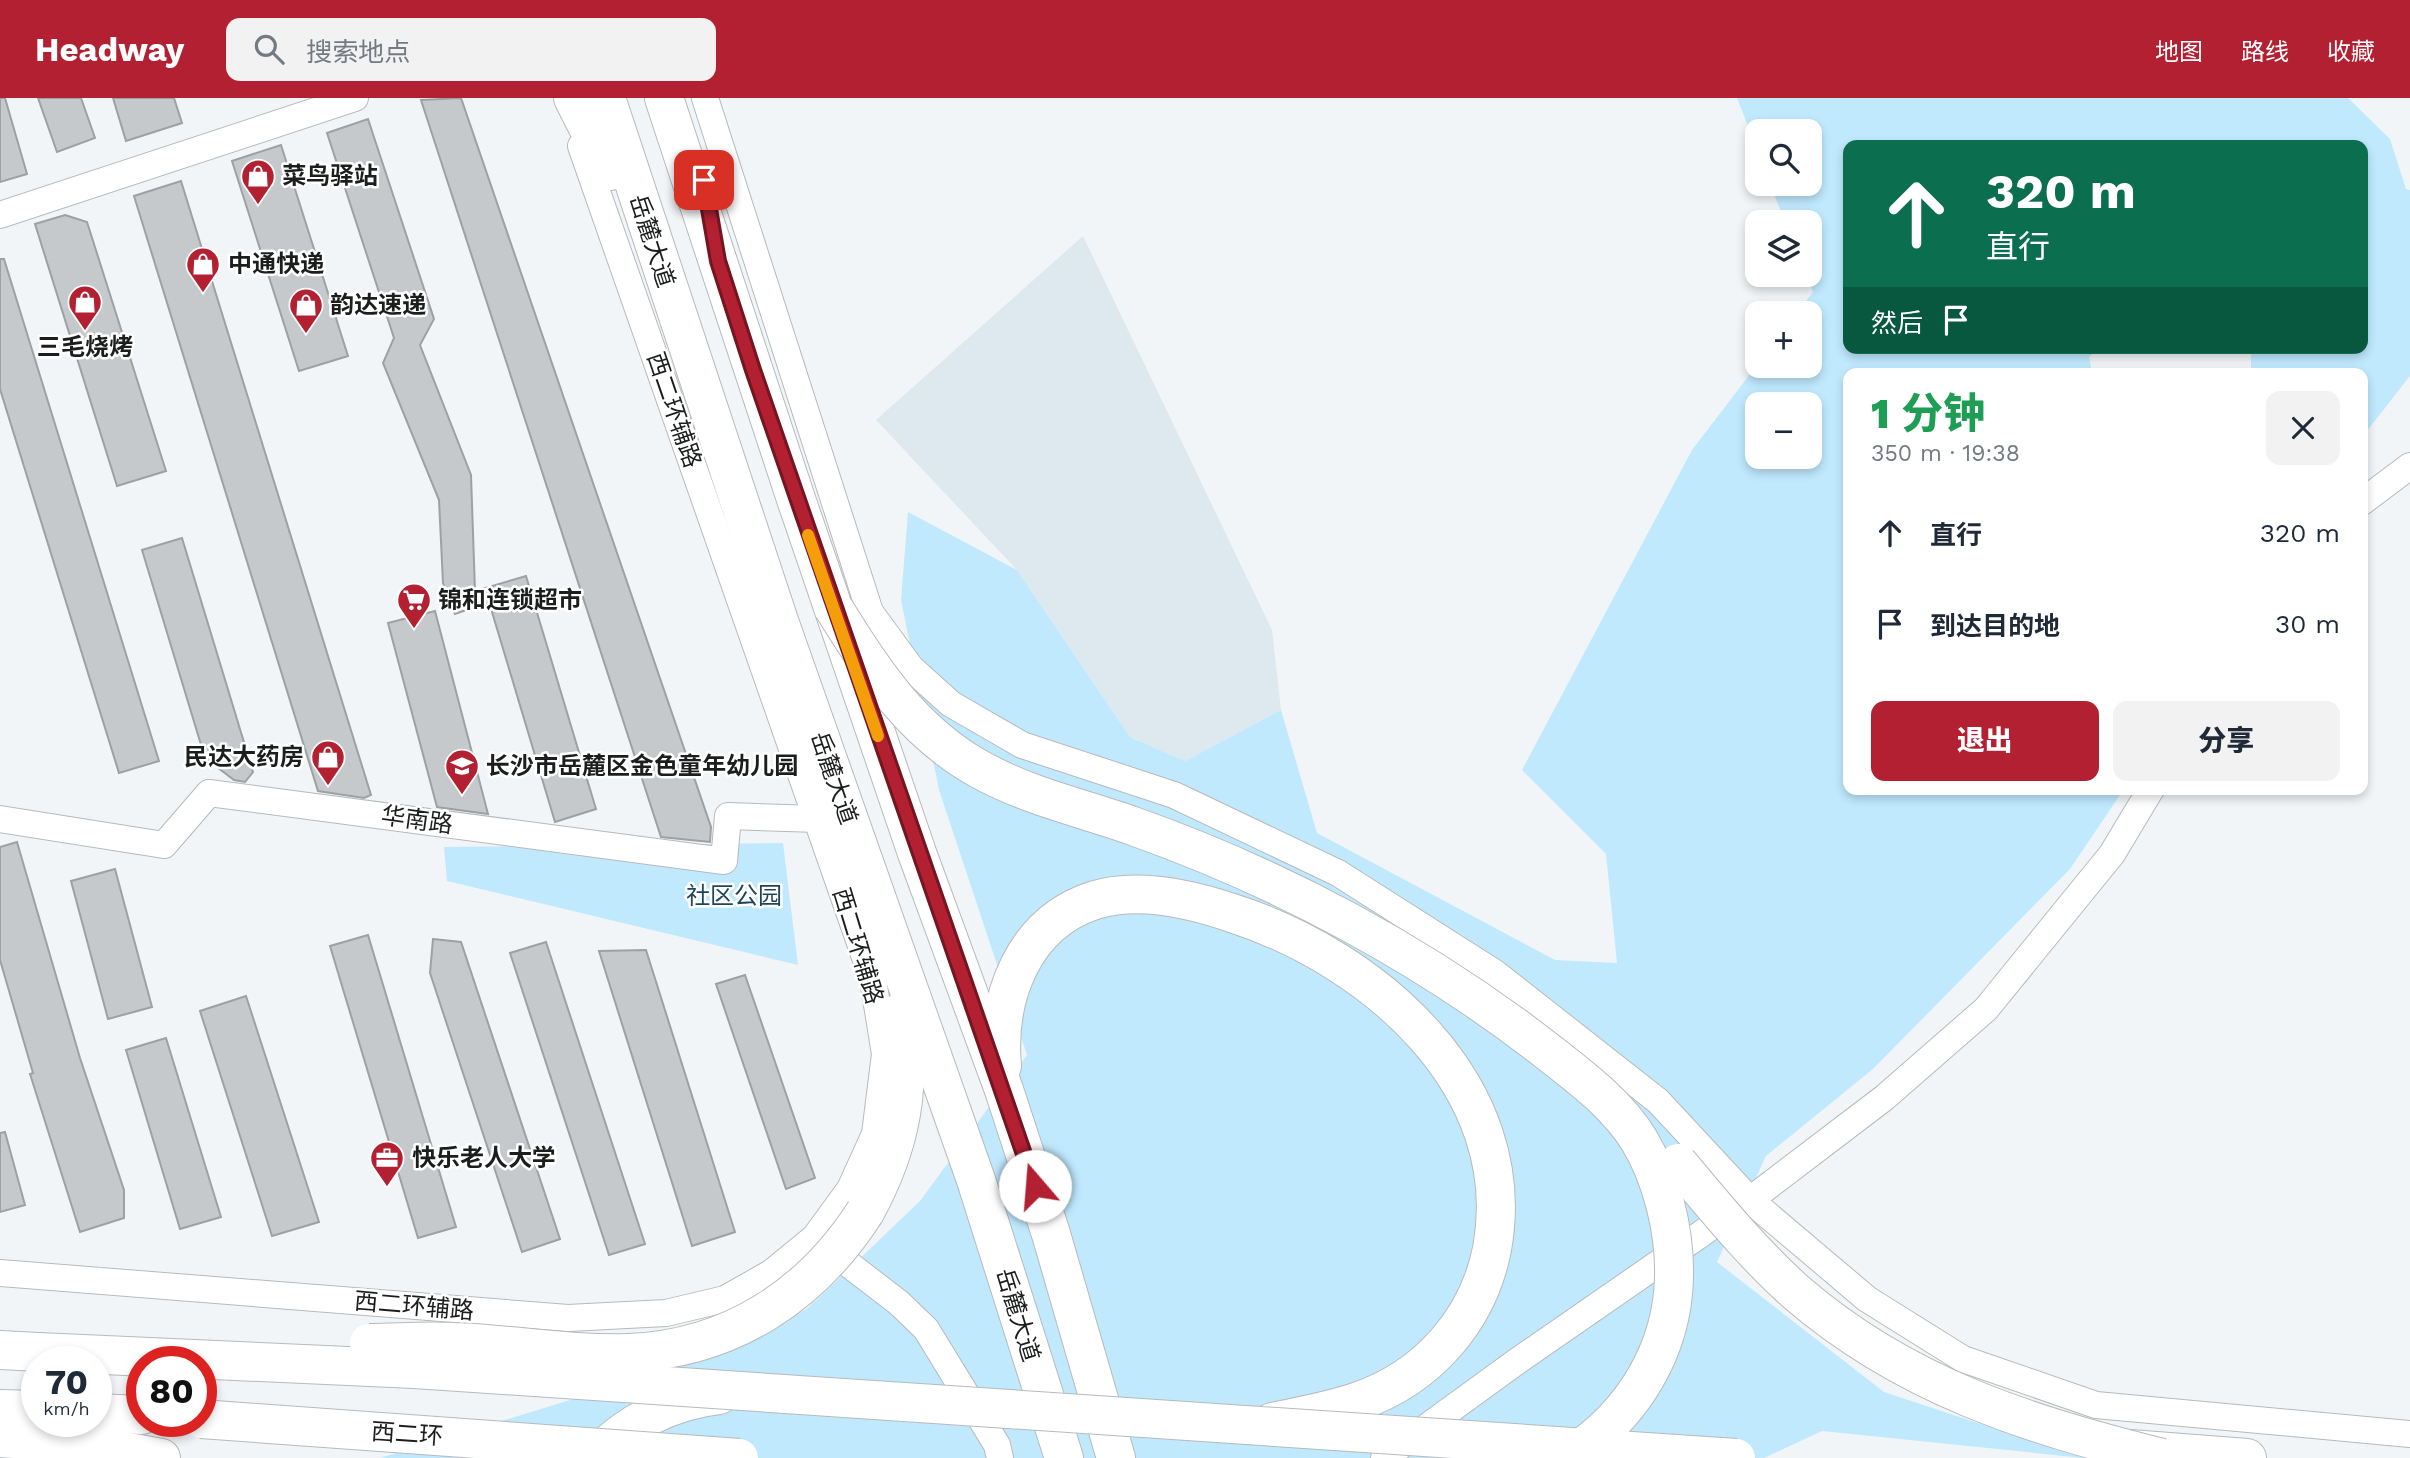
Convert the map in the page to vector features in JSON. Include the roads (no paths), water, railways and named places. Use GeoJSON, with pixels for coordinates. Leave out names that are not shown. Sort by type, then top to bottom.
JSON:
{"type":"FeatureCollection","features":[{"type":"Feature","properties":{"kind":"highway"},"geometry":{"type":"LineString","coordinates":[[573,98],[666,282]]}},
{"type":"Feature","properties":{"kind":"highway","name":"岳麓大道"},"geometry":{"type":"LineString","coordinates":[[606,98],[788,646],[976,1180],[1064,1458]]}},
{"type":"Feature","properties":{"kind":"highway"},"geometry":{"type":"LineString","coordinates":[[664,98],[833,607],[1004,1090],[1051,1234],[1116,1458]]}},
{"type":"Feature","properties":{"kind":"highway"},"geometry":{"type":"LineString","coordinates":[[689,98],[718,261]]}},
{"type":"Feature","properties":{"kind":"highway"},"geometry":{"type":"LineString","coordinates":[[833,607],[867,663],[899,705],[939,741],[979,769],[1009,784],[1133,826],[1213,858],[1372,935],[1506,1019],[1658,1142],[1755,1252],[1796,1292],[1873,1350],[1959,1395],[2008,1415],[2162,1458]]}},
{"type":"Feature","properties":{"kind":"highway"},"geometry":{"type":"LineString","coordinates":[[1004,1090],[1001,1032],[1006,1000],[1015,971],[1030,946],[1050,926],[1071,911],[1096,900],[1123,895],[1157,896],[1209,905],[1303,941],[1341,962],[1405,1013],[1428,1038],[1466,1091],[1489,1145],[1495,1176],[1494,1238],[1482,1287],[1455,1334],[1436,1353],[1392,1387],[1359,1402],[1263,1424]]}},
{"type":"Feature","properties":{"kind":"highway"},"geometry":{"type":"LineString","coordinates":[[112,1350],[450,1341],[628,1353],[671,1348],[747,1323],[796,1293],[838,1250],[865,1212],[894,1152],[906,1084],[902,1007],[892,939]]}},
{"type":"Feature","properties":{"kind":"highway"},"geometry":{"type":"LineString","coordinates":[[1566,1458],[1592,1441],[1620,1416],[1643,1384],[1667,1329],[1674,1301],[1671,1228],[1654,1174],[1639,1140],[1604,1097]]}},
{"type":"Feature","properties":{"kind":"highway"},"geometry":{"type":"LineString","coordinates":[[0,1350],[21,1351]]}},
{"type":"Feature","properties":{"kind":"highway"},"geometry":{"type":"LineString","coordinates":[[112,1355],[414,1369],[1263,1424],[1736,1458]]}},
{"type":"Feature","properties":{"kind":"highway"},"geometry":{"type":"LineString","coordinates":[[594,1458],[646,1416],[669,1405],[742,1392]]}},
{"type":"Feature","properties":{"kind":"highway"},"geometry":{"type":"LineString","coordinates":[[0,1409],[21,1410]]}},
{"type":"Feature","properties":{"kind":"highway","name":"西二环"},"geometry":{"type":"LineString","coordinates":[[217,1420],[739,1458]]}},
{"type":"Feature","properties":{"kind":"highway"},"geometry":{"type":"LineString","coordinates":[[0,1426],[21,1423]]}},
{"type":"Feature","properties":{"kind":"highway"},"geometry":{"type":"LineString","coordinates":[[0,1438],[84,1444],[161,1458]]}},
{"type":"Feature","properties":{"kind":"highway"},"geometry":{"type":"LineString","coordinates":[[2124,1449],[2247,1458]]}},
{"type":"Feature","properties":{"kind":"street"},"geometry":{"type":"LineString","coordinates":[[0,215],[355,98]]}},
{"type":"Feature","properties":{"kind":"street","name":"西二环辅路"},"geometry":{"type":"LineString","coordinates":[[0,1273],[582,1317],[666,1313],[725,1299],[771,1273],[815,1237],[850,1189],[875,1135],[885,1054],[873,981],[564,98]]}},
{"type":"Feature","properties":{"kind":"street"},"geometry":{"type":"LineString","coordinates":[[705,98],[870,612],[911,668],[951,704],[1022,746],[1174,795],[1338,873],[1495,973],[1658,1101],[1750,1200],[1867,1299],[1963,1359],[2096,1405],[2410,1434]]}},
{"type":"Feature","properties":{"kind":"street"},"geometry":{"type":"LineString","coordinates":[[2368,498],[2410,466]]}},
{"type":"Feature","properties":{"kind":"street","name":"华南路"},"geometry":{"type":"LineString","coordinates":[[0,819],[164,845],[209,793],[724,861],[728,816],[818,820]]}},
{"type":"Feature","properties":{"kind":"street"},"geometry":{"type":"LineString","coordinates":[[1384,1458],[1516,1362],[1750,1200],[1884,1098],[1986,1009],[2112,854],[2147,795]]}},
{"type":"Feature","properties":{"kind":"street"},"geometry":{"type":"LineString","coordinates":[[815,1237],[900,1303],[926,1329],[997,1445],[1000,1458]]}},
{"type":"Feature","properties":{"kind":"place","name":"菜鸟驿站"},"geometry":{"type":"Point","coordinates":[258,206]}},
{"type":"Feature","properties":{"kind":"place","name":"中通快递"},"geometry":{"type":"Point","coordinates":[203,294]}},
{"type":"Feature","properties":{"kind":"place","name":"三毛烧烤"},"geometry":{"type":"Point","coordinates":[85,332]}},
{"type":"Feature","properties":{"kind":"place","name":"韵达速递"},"geometry":{"type":"Point","coordinates":[306,335]}},
{"type":"Feature","properties":{"kind":"place","name":"锦和连锁超市"},"geometry":{"type":"Point","coordinates":[414,630]}},
{"type":"Feature","properties":{"kind":"place","name":"民达大药房"},"geometry":{"type":"Point","coordinates":[328,787]}},
{"type":"Feature","properties":{"kind":"place","name":"长沙市岳麓区金色童年幼儿园"},"geometry":{"type":"Point","coordinates":[462,796]}},
{"type":"Feature","properties":{"kind":"place","name":"快乐老人大学"},"geometry":{"type":"Point","coordinates":[387,1188]}},
{"type":"Feature","properties":{"kind":"park label","name":"社区公园"},"geometry":{"type":"Point","coordinates":[734,896]}}]}
